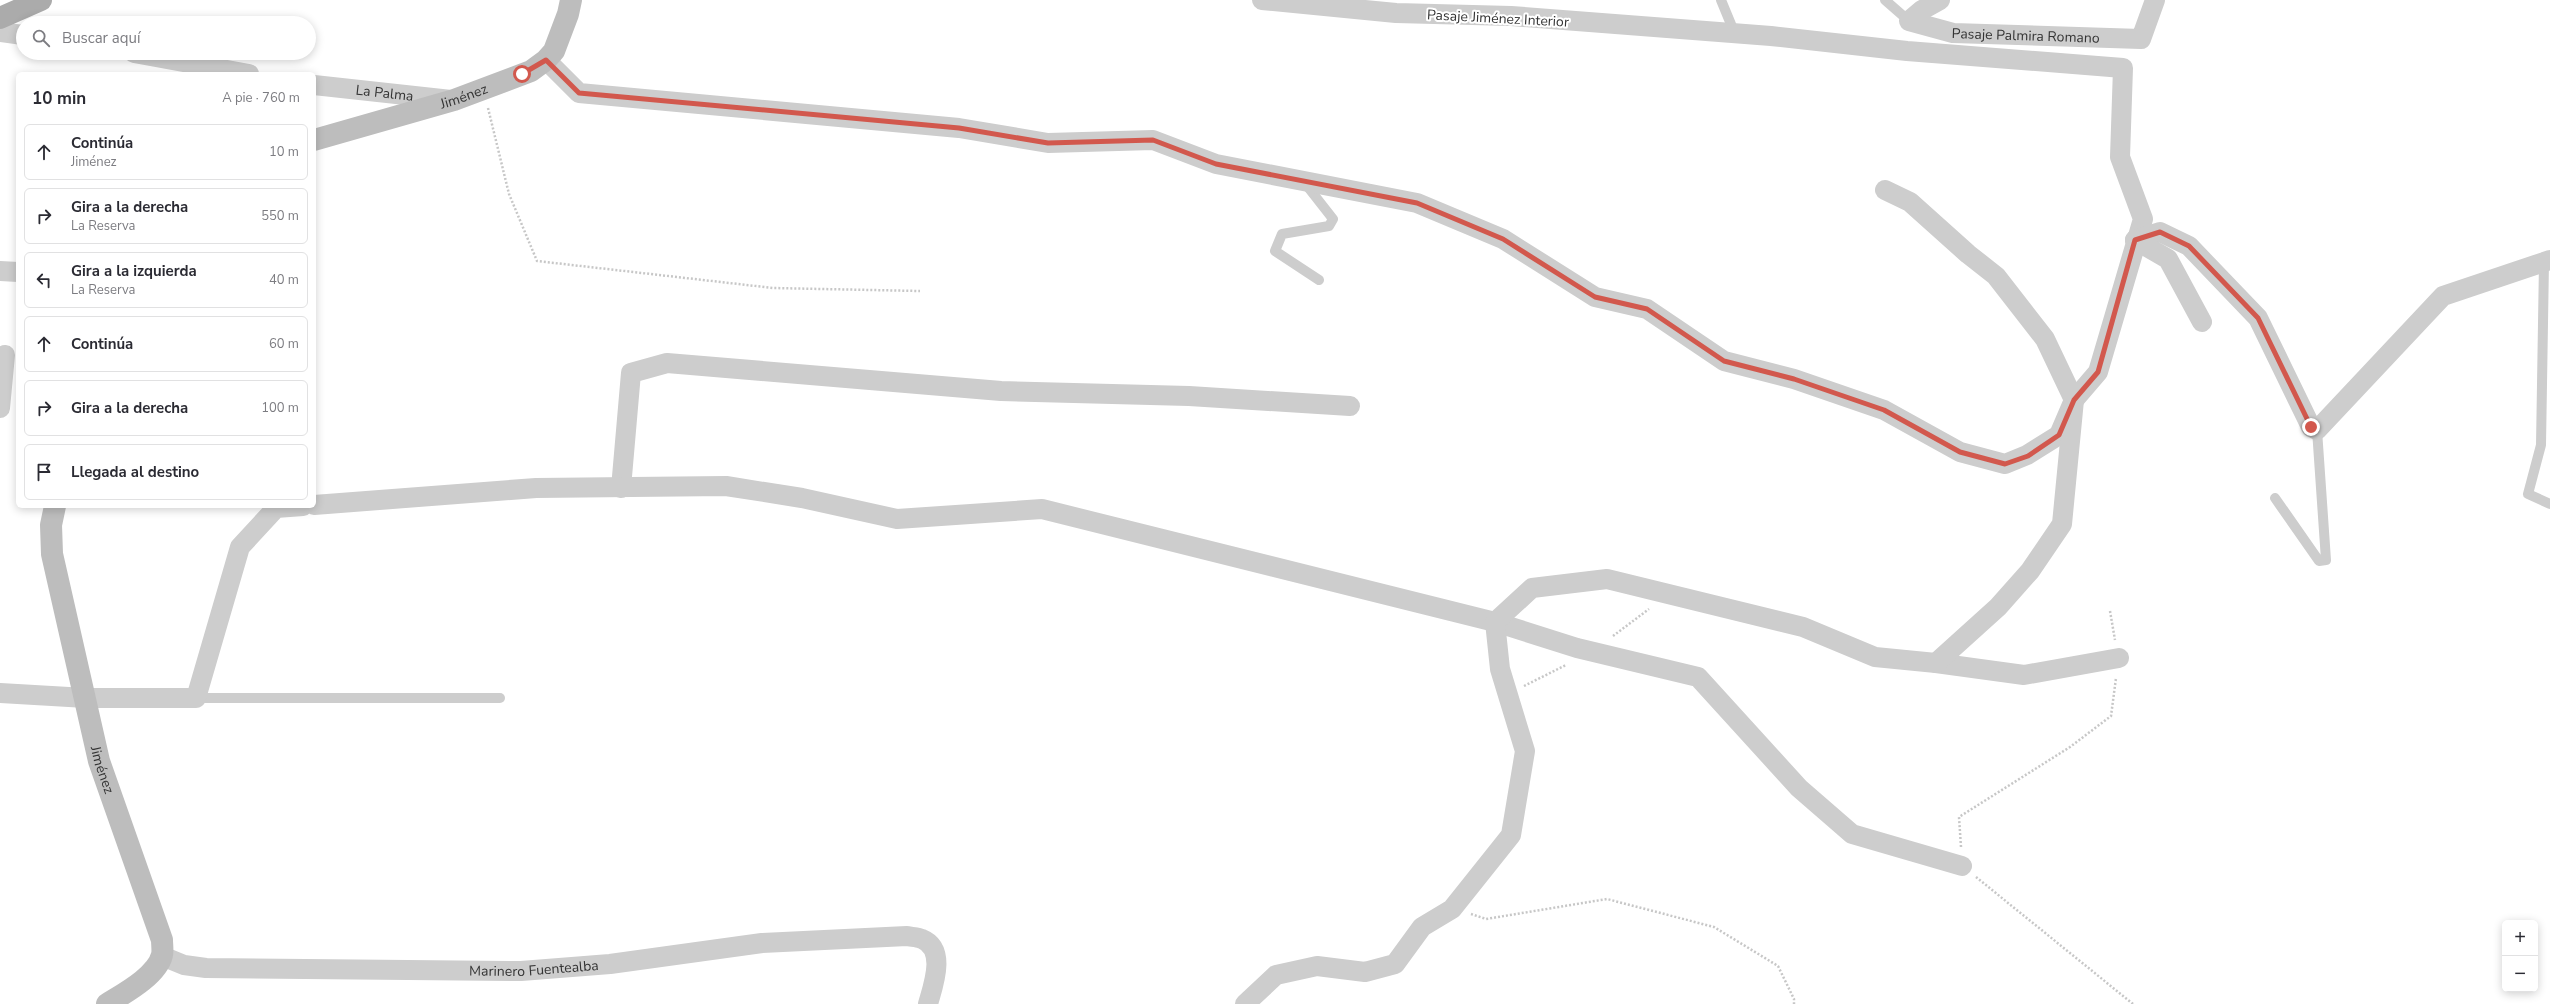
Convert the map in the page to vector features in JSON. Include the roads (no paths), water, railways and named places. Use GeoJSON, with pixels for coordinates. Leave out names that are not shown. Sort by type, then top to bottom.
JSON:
{"type":"FeatureCollection","features":[{"type":"Feature","properties":{"kind":"main road"},"geometry":{"type":"LineString","coordinates":[[0,18],[41,0]]}},
{"type":"Feature","properties":{"kind":"street","name":"Jiménez"},"geometry":{"type":"LineString","coordinates":[[316,139],[454,100],[484,90],[530,71],[546,60],[560,40],[571,0]]}},
{"type":"Feature","properties":{"kind":"street","name":"Pasaje Jiménez Interior"},"geometry":{"type":"LineString","coordinates":[[1262,0],[1396,13],[1511,16],[1771,36],[1907,52],[2123,68],[2120,156],[2143,219],[2135,240]]}},
{"type":"Feature","properties":{"kind":"street"},"geometry":{"type":"LineString","coordinates":[[1909,21],[1940,0]]}},
{"type":"Feature","properties":{"kind":"street","name":"Pasaje Palmira Romano"},"geometry":{"type":"LineString","coordinates":[[1909,21],[1953,32],[2141,39],[2155,0]]}},
{"type":"Feature","properties":{"kind":"street"},"geometry":{"type":"LineString","coordinates":[[0,32],[16,34]]}},
{"type":"Feature","properties":{"kind":"street"},"geometry":{"type":"LineString","coordinates":[[172,60],[238,72]]}},
{"type":"Feature","properties":{"kind":"street"},"geometry":{"type":"LineString","coordinates":[[546,60],[579,93],[959,128],[1048,143],[1153,140],[1216,164],[1417,203],[1496,236],[1595,297],[1647,309],[1724,361],[1794,379],[1884,410],[1960,452],[2005,464],[2028,456],[2059,435],[2074,400],[2098,372],[2135,240]]}},
{"type":"Feature","properties":{"kind":"street","name":"La Palma"},"geometry":{"type":"LineString","coordinates":[[316,85],[454,100]]}},
{"type":"Feature","properties":{"kind":"street"},"geometry":{"type":"LineString","coordinates":[[1885,190],[1910,202],[1968,254],[1996,276],[2044,339],[2074,400],[2062,524],[2026,576],[1998,606],[1936,663]]}},
{"type":"Feature","properties":{"kind":"street"},"geometry":{"type":"LineString","coordinates":[[2135,240],[2160,232],[2189,246],[2258,318],[2311,427],[2316,430],[2443,296],[2547,261]]}},
{"type":"Feature","properties":{"kind":"street"},"geometry":{"type":"LineString","coordinates":[[2135,240],[2168,259],[2202,322]]}},
{"type":"Feature","properties":{"kind":"street"},"geometry":{"type":"LineString","coordinates":[[0,271],[16,272]]}},
{"type":"Feature","properties":{"kind":"street"},"geometry":{"type":"LineString","coordinates":[[0,408],[5,356]]}},
{"type":"Feature","properties":{"kind":"street"},"geometry":{"type":"LineString","coordinates":[[621,488],[631,373],[667,363],[1001,391],[1188,396],[1350,406]]}},
{"type":"Feature","properties":{"kind":"street"},"geometry":{"type":"LineString","coordinates":[[316,505],[536,488],[726,486],[802,498],[897,519],[1042,509],[1495,622],[1577,648],[1698,677],[1799,788],[1852,834],[1962,866]]}},
{"type":"Feature","properties":{"kind":"street","name":"Jiménez"},"geometry":{"type":"LineString","coordinates":[[55,508],[51,525],[52,554],[86,698],[99,761],[155,917],[162,940],[162,956]]}},
{"type":"Feature","properties":{"kind":"street"},"geometry":{"type":"LineString","coordinates":[[0,693],[86,698],[196,698],[240,547],[276,508]]}},
{"type":"Feature","properties":{"kind":"street"},"geometry":{"type":"LineString","coordinates":[[1495,622],[1532,588],[1607,579],[1803,627],[1875,657],[1936,663],[2024,675],[2119,658]]}},
{"type":"Feature","properties":{"kind":"street"},"geometry":{"type":"LineString","coordinates":[[1245,1004],[1276,975],[1317,966],[1365,972],[1395,964],[1422,927],[1452,909],[1511,835],[1525,751],[1500,669],[1495,622]]}},
{"type":"Feature","properties":{"kind":"street","name":"Marinero Fuentealba"},"geometry":{"type":"LineString","coordinates":[[162,956],[184,965],[206,968],[521,971],[610,964],[762,943],[907,936],[923,939],[936,954],[937,974],[928,1004]]}},
{"type":"Feature","properties":{"kind":"street"},"geometry":{"type":"LineString","coordinates":[[107,1004],[137,986],[162,956]]}},
{"type":"Feature","properties":{"kind":"lane"},"geometry":{"type":"LineString","coordinates":[[1721,0],[1735,34]]}},
{"type":"Feature","properties":{"kind":"lane"},"geometry":{"type":"LineString","coordinates":[[1886,0],[1909,21]]}},
{"type":"Feature","properties":{"kind":"lane"},"geometry":{"type":"LineString","coordinates":[[1302,181],[1333,219],[1328,226],[1282,234],[1274,251],[1319,280]]}},
{"type":"Feature","properties":{"kind":"lane"},"geometry":{"type":"LineString","coordinates":[[2547,261],[2541,445],[2528,494],[2550,504]]}},
{"type":"Feature","properties":{"kind":"lane"},"geometry":{"type":"LineString","coordinates":[[2275,498],[2319,562],[2326,560],[2316,430]]}},
{"type":"Feature","properties":{"kind":"lane"},"geometry":{"type":"LineString","coordinates":[[196,698],[500,698]]}}]}
